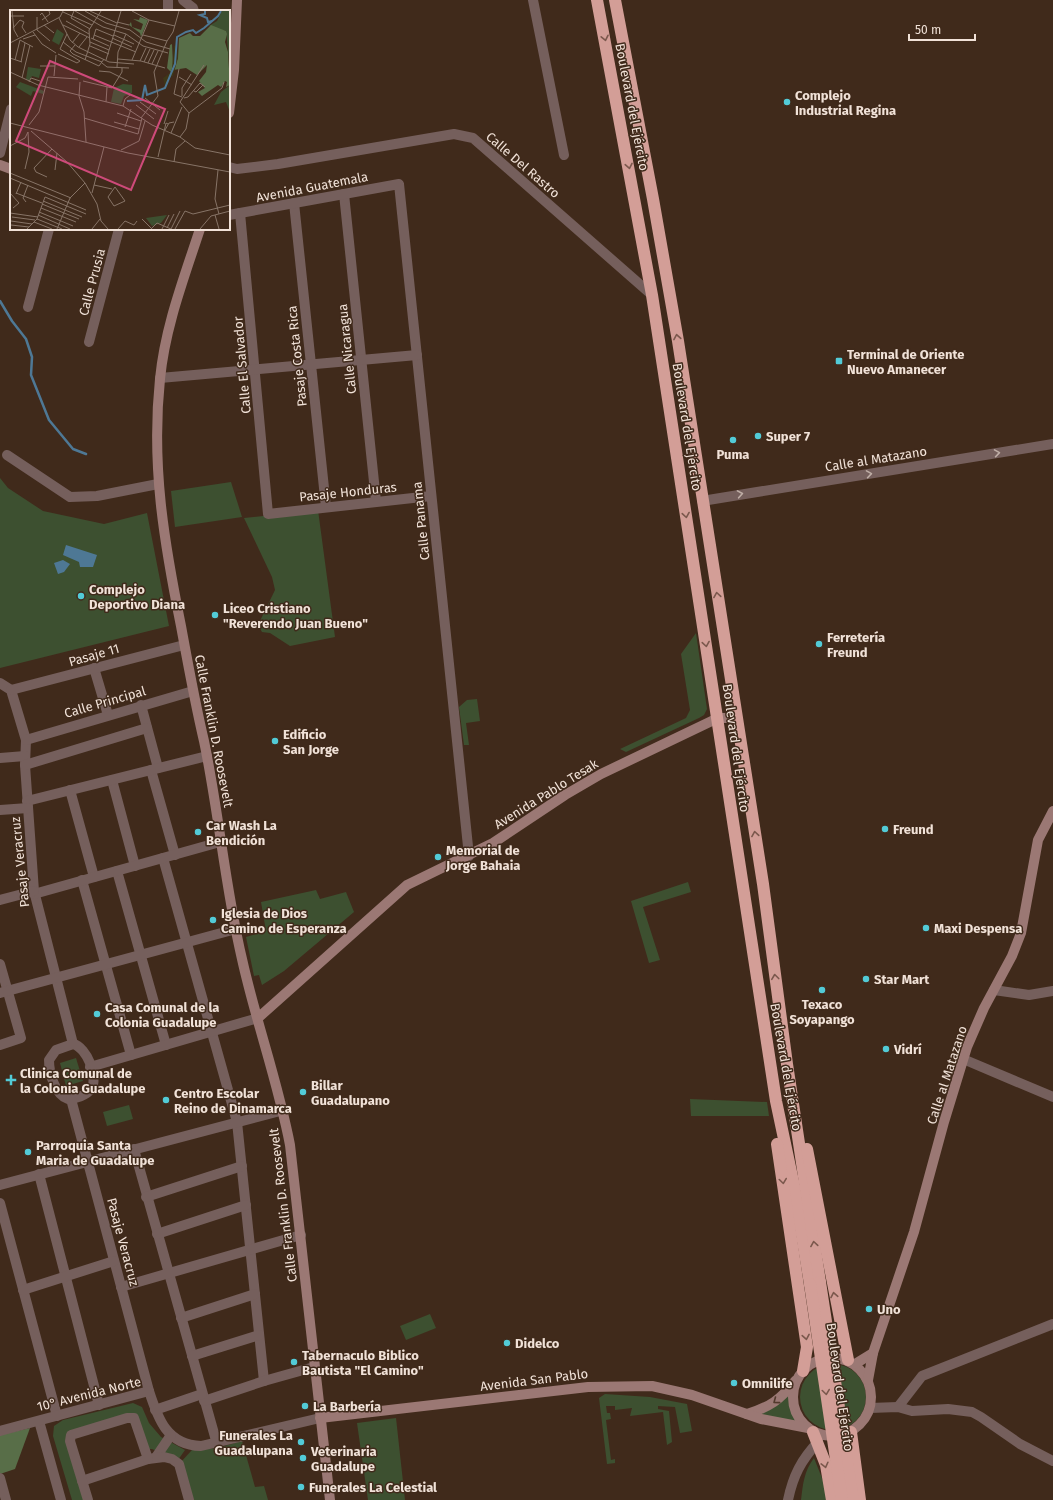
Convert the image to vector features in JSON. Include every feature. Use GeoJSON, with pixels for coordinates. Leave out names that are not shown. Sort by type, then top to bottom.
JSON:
{"type":"FeatureCollection","features":[{"type":"Feature","properties":{"kind":"highway","name":"Boulevard del Ejército"},"geometry":{"type":"LineString","coordinates":[[597,0],[635,197],[652,295],[718,718],[741,885],[776,1101],[815,1283],[853,1500]]}},
{"type":"Feature","properties":{"kind":"highway","name":"Boulevard del Ejército"},"geometry":{"type":"LineString","coordinates":[[615,0],[653,195],[678,341],[736,718],[759,856],[842,1500]]}},
{"type":"Feature","properties":{"kind":"highway"},"geometry":{"type":"LineString","coordinates":[[635,197],[641,203],[647,204],[653,195]]}},
{"type":"Feature","properties":{"kind":"highway"},"geometry":{"type":"LineString","coordinates":[[640,225],[644,217],[650,214],[657,224]]}},
{"type":"Feature","properties":{"kind":"highway"},"geometry":{"type":"LineString","coordinates":[[657,327],[665,339],[667,347],[688,489],[692,497],[697,501],[702,501]]}},
{"type":"Feature","properties":{"kind":"highway"},"geometry":{"type":"LineString","coordinates":[[738,860],[743,867],[749,868],[755,866],[759,856]]}},
{"type":"Feature","properties":{"kind":"highway"},"geometry":{"type":"LineString","coordinates":[[741,885],[744,878],[751,874],[756,875],[763,884]]}},
{"type":"Feature","properties":{"kind":"highway"},"geometry":{"type":"LineString","coordinates":[[787,1064],[800,1115],[852,1362]]}},
{"type":"Feature","properties":{"kind":"highway"},"geometry":{"type":"LineString","coordinates":[[776,1101],[774,1118],[807,1347],[800,1374]]}},
{"type":"Feature","properties":{"kind":"highway"},"geometry":{"type":"LineString","coordinates":[[851,1432],[860,1500]]}},
{"type":"Feature","properties":{"kind":"highway"},"geometry":{"type":"LineString","coordinates":[[813,1434],[826,1465],[832,1500]]}},
{"type":"Feature","properties":{"kind":"street"},"geometry":{"type":"LineString","coordinates":[[183,0],[194,10]]}},
{"type":"Feature","properties":{"kind":"street"},"geometry":{"type":"LineString","coordinates":[[230,103],[237,34],[237,0]]}},
{"type":"Feature","properties":{"kind":"street"},"geometry":{"type":"LineString","coordinates":[[533,0],[564,155]]}},
{"type":"Feature","properties":{"kind":"street"},"geometry":{"type":"LineString","coordinates":[[0,154],[10,113]]}},
{"type":"Feature","properties":{"kind":"street","name":"Calle Del Rastro"},"geometry":{"type":"LineString","coordinates":[[230,168],[237,169],[278,164],[454,134],[473,138],[652,295]]}},
{"type":"Feature","properties":{"kind":"street"},"geometry":{"type":"LineString","coordinates":[[0,165],[10,168]]}},
{"type":"Feature","properties":{"kind":"street","name":"Avenida Guatemala"},"geometry":{"type":"LineString","coordinates":[[230,215],[399,184]]}},
{"type":"Feature","properties":{"kind":"street","name":"Calle Panama"},"geometry":{"type":"LineString","coordinates":[[399,184],[469,856]]}},
{"type":"Feature","properties":{"kind":"street","name":"Calle Nicaragua"},"geometry":{"type":"LineString","coordinates":[[344,194],[376,501]]}},
{"type":"Feature","properties":{"kind":"street","name":"Pasaje Costa Rica"},"geometry":{"type":"LineString","coordinates":[[294,203],[326,507]]}},
{"type":"Feature","properties":{"kind":"street","name":"Calle El Salvador"},"geometry":{"type":"LineString","coordinates":[[240,214],[256,369],[268,514]]}},
{"type":"Feature","properties":{"kind":"street"},"geometry":{"type":"LineString","coordinates":[[28,307],[49,230]]}},
{"type":"Feature","properties":{"kind":"street","name":"Calle Prusia"},"geometry":{"type":"LineString","coordinates":[[89,342],[119,230]]}},
{"type":"Feature","properties":{"kind":"street","name":"Calle Franklin D. Roosevelt"},"geometry":{"type":"LineString","coordinates":[[200,230],[170,323],[160,378],[157,415],[158,484],[165,548],[207,756],[220,842],[242,960],[284,1110],[290,1145],[330,1500]]}},
{"type":"Feature","properties":{"kind":"street"},"geometry":{"type":"LineString","coordinates":[[160,378],[417,355]]}},
{"type":"Feature","properties":{"kind":"street","name":"Calle al Matazano"},"geometry":{"type":"LineString","coordinates":[[702,501],[1053,444]]}},
{"type":"Feature","properties":{"kind":"street"},"geometry":{"type":"LineString","coordinates":[[7,454],[70,497],[97,496],[158,484]]}},
{"type":"Feature","properties":{"kind":"street","name":"Pasaje Honduras"},"geometry":{"type":"LineString","coordinates":[[268,514],[431,496]]}},
{"type":"Feature","properties":{"kind":"street","name":"Pasaje 11"},"geometry":{"type":"LineString","coordinates":[[11,690],[184,645]]}},
{"type":"Feature","properties":{"kind":"street"},"geometry":{"type":"LineString","coordinates":[[94,668],[108,715]]}},
{"type":"Feature","properties":{"kind":"street"},"geometry":{"type":"LineString","coordinates":[[0,682],[11,690]]}},
{"type":"Feature","properties":{"kind":"street","name":"Pasaje Veracruz"},"geometry":{"type":"LineString","coordinates":[[11,690],[26,740],[25,760],[34,892],[73,1044]]}},
{"type":"Feature","properties":{"kind":"street","name":"Calle Principal"},"geometry":{"type":"LineString","coordinates":[[26,740],[141,705],[193,691]]}},
{"type":"Feature","properties":{"kind":"street"},"geometry":{"type":"LineString","coordinates":[[141,705],[175,854]]}},
{"type":"Feature","properties":{"kind":"street","name":"Avenida Pablo Tesak"},"geometry":{"type":"LineString","coordinates":[[90,1067],[258,1018],[407,885],[493,843],[565,795],[601,774],[718,718],[736,718]]}},
{"type":"Feature","properties":{"kind":"street"},"geometry":{"type":"LineString","coordinates":[[0,758],[25,760],[147,728]]}},
{"type":"Feature","properties":{"kind":"street"},"geometry":{"type":"LineString","coordinates":[[0,810],[28,804],[70,790],[207,756]]}},
{"type":"Feature","properties":{"kind":"street"},"geometry":{"type":"LineString","coordinates":[[112,780],[135,866]]}},
{"type":"Feature","properties":{"kind":"street"},"geometry":{"type":"LineString","coordinates":[[70,790],[94,877]]}},
{"type":"Feature","properties":{"kind":"street","name":"Calle al Matazano"},"geometry":{"type":"LineString","coordinates":[[868,1380],[873,1353],[914,1232],[963,1060],[984,1008],[1012,956],[1022,933],[1038,840],[1053,811]]}},
{"type":"Feature","properties":{"kind":"street"},"geometry":{"type":"LineString","coordinates":[[0,900],[117,871],[220,842]]}},
{"type":"Feature","properties":{"kind":"street"},"geometry":{"type":"LineString","coordinates":[[163,858],[237,1122],[264,1381]]}},
{"type":"Feature","properties":{"kind":"street"},"geometry":{"type":"LineString","coordinates":[[117,871],[166,1045]]}},
{"type":"Feature","properties":{"kind":"street"},"geometry":{"type":"LineString","coordinates":[[82,880],[131,1055]]}},
{"type":"Feature","properties":{"kind":"street"},"geometry":{"type":"LineString","coordinates":[[4,992],[236,929]]}},
{"type":"Feature","properties":{"kind":"street"},"geometry":{"type":"LineString","coordinates":[[0,964],[4,992],[21,1038],[0,1045]]}},
{"type":"Feature","properties":{"kind":"street"},"geometry":{"type":"LineString","coordinates":[[994,990],[1029,995],[1053,991]]}},
{"type":"Feature","properties":{"kind":"street"},"geometry":{"type":"LineString","coordinates":[[73,1044],[78,1045],[84,1050],[90,1067],[94,1080],[90,1091],[71,1099],[65,1098],[59,1094],[49,1065],[50,1057],[56,1050],[73,1044]]}},
{"type":"Feature","properties":{"kind":"street"},"geometry":{"type":"LineString","coordinates":[[963,1060],[1053,1097]]}},
{"type":"Feature","properties":{"kind":"street","name":"Pasaje Veracruz"},"geometry":{"type":"LineString","coordinates":[[71,1099],[149,1391]]}},
{"type":"Feature","properties":{"kind":"street"},"geometry":{"type":"LineString","coordinates":[[0,1185],[284,1110]]}},
{"type":"Feature","properties":{"kind":"street"},"geometry":{"type":"LineString","coordinates":[[134,1149],[146,1197],[217,1444]]}},
{"type":"Feature","properties":{"kind":"street"},"geometry":{"type":"LineString","coordinates":[[146,1197],[242,1166]]}},
{"type":"Feature","properties":{"kind":"street"},"geometry":{"type":"LineString","coordinates":[[39,1174],[64,1277],[99,1405]]}},
{"type":"Feature","properties":{"kind":"street"},"geometry":{"type":"LineString","coordinates":[[0,1204],[57,1416]]}},
{"type":"Feature","properties":{"kind":"street"},"geometry":{"type":"LineString","coordinates":[[157,1234],[246,1205]]}},
{"type":"Feature","properties":{"kind":"street"},"geometry":{"type":"LineString","coordinates":[[121,1287],[300,1235]]}},
{"type":"Feature","properties":{"kind":"street"},"geometry":{"type":"LineString","coordinates":[[23,1290],[114,1261]]}},
{"type":"Feature","properties":{"kind":"street"},"geometry":{"type":"LineString","coordinates":[[181,1318],[255,1294]]}},
{"type":"Feature","properties":{"kind":"street"},"geometry":{"type":"LineString","coordinates":[[898,1407],[922,1376],[1053,1324]]}},
{"type":"Feature","properties":{"kind":"street"},"geometry":{"type":"LineString","coordinates":[[192,1356],[259,1334]]}},
{"type":"Feature","properties":{"kind":"street"},"geometry":{"type":"LineString","coordinates":[[852,1362],[873,1353]]}},
{"type":"Feature","properties":{"kind":"street"},"geometry":{"type":"LineString","coordinates":[[747,1414],[764,1409],[776,1402],[800,1374],[820,1359],[834,1357],[852,1362],[868,1380],[872,1394],[870,1408],[863,1422],[851,1432],[836,1436],[813,1434],[799,1417],[794,1404],[793,1390],[800,1374]]}},
{"type":"Feature","properties":{"kind":"street"},"geometry":{"type":"LineString","coordinates":[[155,1410],[314,1367]]}},
{"type":"Feature","properties":{"kind":"street","name":"Avenida San Pablo"},"geometry":{"type":"LineString","coordinates":[[320,1418],[588,1387],[623,1385],[652,1386],[692,1396],[813,1434]]}},
{"type":"Feature","properties":{"kind":"street","name":"10° Avenida Norte"},"geometry":{"type":"LineString","coordinates":[[0,1431],[149,1391],[159,1422],[171,1435],[190,1446],[217,1444],[320,1418]]}},
{"type":"Feature","properties":{"kind":"street"},"geometry":{"type":"LineString","coordinates":[[870,1408],[898,1407],[912,1411],[948,1409],[972,1412],[1020,1444],[1053,1460]]}},
{"type":"Feature","properties":{"kind":"street"},"geometry":{"type":"LineString","coordinates":[[88,1500],[70,1441],[71,1435],[127,1418],[134,1418],[152,1458]]}},
{"type":"Feature","properties":{"kind":"street"},"geometry":{"type":"LineString","coordinates":[[39,1421],[61,1500]]}},
{"type":"Feature","properties":{"kind":"street"},"geometry":{"type":"LineString","coordinates":[[788,1500],[792,1481],[813,1434]]}},
{"type":"Feature","properties":{"kind":"street"},"geometry":{"type":"LineString","coordinates":[[152,1458],[171,1435]]}},
{"type":"Feature","properties":{"kind":"street"},"geometry":{"type":"LineString","coordinates":[[82,1481],[152,1458],[176,1460],[187,1500]]}},
{"type":"Feature","properties":{"kind":"street"},"geometry":{"type":"LineString","coordinates":[[0,1478],[6,1500]]}},
{"type":"Feature","properties":{"kind":"green space","name":"Complejo Deportivo Diana"},"geometry":{"type":"Polygon","coordinates":[[[0,478],[8,488],[43,511],[104,524],[147,513],[169,626],[0,668],[0,478]]]}},
{"type":"Feature","properties":{"kind":"green space"},"geometry":{"type":"Polygon","coordinates":[[[231,482],[242,517],[175,527],[171,491],[231,482]]]}},
{"type":"Feature","properties":{"kind":"green space"},"geometry":{"type":"Polygon","coordinates":[[[318,510],[335,637],[290,646],[270,633],[262,632],[258,625],[275,590],[272,577],[244,518],[318,510]]]}},
{"type":"Feature","properties":{"kind":"green space"},"geometry":{"type":"Polygon","coordinates":[[[696,633],[707,709],[704,715],[626,752],[620,749],[686,718],[690,710],[681,654],[696,633]]]}},
{"type":"Feature","properties":{"kind":"green space"},"geometry":{"type":"Polygon","coordinates":[[[477,699],[480,721],[466,723],[469,745],[464,745],[459,707],[467,700],[477,699]]]}},
{"type":"Feature","properties":{"kind":"green space"},"geometry":{"type":"Polygon","coordinates":[[[688,882],[691,892],[643,907],[660,960],[649,963],[631,901],[688,882]]]}},
{"type":"Feature","properties":{"kind":"green space"},"geometry":{"type":"Polygon","coordinates":[[[316,890],[320,899],[346,892],[354,912],[284,971],[262,985],[259,975],[254,976],[246,937],[266,931],[261,902],[316,890]]]}},
{"type":"Feature","properties":{"kind":"green space"},"geometry":{"type":"Polygon","coordinates":[[[76,1058],[83,1081],[66,1086],[60,1063],[76,1058]]]}},
{"type":"Feature","properties":{"kind":"green space"},"geometry":{"type":"Polygon","coordinates":[[[690,1099],[767,1102],[769,1116],[691,1116],[690,1099]]]}},
{"type":"Feature","properties":{"kind":"green space"},"geometry":{"type":"Polygon","coordinates":[[[129,1105],[133,1119],[107,1126],[103,1112],[129,1105]]]}},
{"type":"Feature","properties":{"kind":"green space"},"geometry":{"type":"Polygon","coordinates":[[[430,1314],[436,1328],[406,1340],[400,1326],[430,1314]]]}},
{"type":"Feature","properties":{"kind":"green space"},"geometry":{"type":"Polygon","coordinates":[[[827,1364],[839,1364],[851,1369],[861,1379],[866,1391],[864,1410],[851,1425],[839,1430],[827,1430],[815,1425],[805,1415],[800,1403],[800,1391],[805,1379],[815,1369],[827,1364]]]}},
{"type":"Feature","properties":{"kind":"green space"},"geometry":{"type":"Polygon","coordinates":[[[793,1390],[797,1410],[801,1419],[808,1428],[747,1414],[793,1390]]]}},
{"type":"Feature","properties":{"kind":"green space"},"geometry":{"type":"Polygon","coordinates":[[[605,1394],[650,1397],[687,1404],[692,1431],[680,1433],[675,1407],[658,1406],[658,1409],[669,1411],[672,1442],[667,1445],[663,1412],[630,1416],[632,1408],[615,1410],[615,1406],[606,1406],[607,1413],[610,1413],[611,1419],[606,1420],[611,1460],[615,1459],[615,1463],[607,1464],[599,1398],[605,1394]]]}},
{"type":"Feature","properties":{"kind":"green space"},"geometry":{"type":"Polygon","coordinates":[[[133,1403],[142,1407],[149,1423],[161,1437],[185,1450],[178,1460],[152,1449],[144,1449],[136,1426],[128,1422],[72,1439],[90,1500],[72,1500],[53,1436],[54,1426],[63,1420],[133,1403]]]}},
{"type":"Feature","properties":{"kind":"green space"},"geometry":{"type":"Polygon","coordinates":[[[396,1418],[405,1500],[368,1500],[357,1423],[396,1418]]]}},
{"type":"Feature","properties":{"kind":"green space"},"geometry":{"type":"Polygon","coordinates":[[[30,1428],[15,1469],[0,1474],[0,1435],[30,1428]]]}},
{"type":"Feature","properties":{"kind":"green space"},"geometry":{"type":"Polygon","coordinates":[[[242,1441],[255,1487],[264,1486],[268,1500],[191,1500],[180,1463],[192,1450],[218,1448],[242,1441]]]}},
{"type":"Feature","properties":{"kind":"green space"},"geometry":{"type":"Polygon","coordinates":[[[814,1458],[824,1483],[827,1500],[801,1500],[806,1473],[814,1458]]]}},
{"type":"Feature","properties":{"kind":"water"},"geometry":{"type":"Polygon","coordinates":[[[66,545],[97,555],[93,567],[80,567],[79,562],[63,555],[66,545]]]}},
{"type":"Feature","properties":{"kind":"water"},"geometry":{"type":"Polygon","coordinates":[[[63,560],[70,564],[64,572],[58,574],[54,563],[63,560]]]}},
{"type":"Feature","properties":{"kind":"waterway"},"geometry":{"type":"LineString","coordinates":[[0,301],[12,321],[26,339],[32,357],[31,375],[49,420],[73,449],[86,454]]}},
{"type":"Feature","properties":{"kind":"place","name":"Complejo Industrial Regina"},"geometry":{"type":"Point","coordinates":[787,102]}},
{"type":"Feature","properties":{"kind":"place","name":"Terminal de Oriente Nuevo Amanecer"},"geometry":{"type":"Point","coordinates":[839,361]}},
{"type":"Feature","properties":{"kind":"place","name":"Super 7"},"geometry":{"type":"Point","coordinates":[758,436]}},
{"type":"Feature","properties":{"kind":"place","name":"Puma"},"geometry":{"type":"Point","coordinates":[733,440]}},
{"type":"Feature","properties":{"kind":"place","name":"Complejo Deportivo Diana"},"geometry":{"type":"Point","coordinates":[81,596]}},
{"type":"Feature","properties":{"kind":"place","name":"Liceo Cristiano \"Reverendo Juan Bueno\""},"geometry":{"type":"Point","coordinates":[215,615]}},
{"type":"Feature","properties":{"kind":"place","name":"Ferretería Freund"},"geometry":{"type":"Point","coordinates":[819,644]}},
{"type":"Feature","properties":{"kind":"place","name":"Edificio San Jorge"},"geometry":{"type":"Point","coordinates":[275,741]}},
{"type":"Feature","properties":{"kind":"place","name":"Freund"},"geometry":{"type":"Point","coordinates":[885,829]}},
{"type":"Feature","properties":{"kind":"place","name":"Car Wash La Bendición"},"geometry":{"type":"Point","coordinates":[198,832]}},
{"type":"Feature","properties":{"kind":"place","name":"Memorial de Jorge Bahaia"},"geometry":{"type":"Point","coordinates":[438,857]}},
{"type":"Feature","properties":{"kind":"place","name":"Iglesia de Dios Camino de Esperanza"},"geometry":{"type":"Point","coordinates":[213,920]}},
{"type":"Feature","properties":{"kind":"place","name":"Maxi Despensa"},"geometry":{"type":"Point","coordinates":[926,928]}},
{"type":"Feature","properties":{"kind":"place","name":"Star Mart"},"geometry":{"type":"Point","coordinates":[866,979]}},
{"type":"Feature","properties":{"kind":"place","name":"Texaco Soyapango"},"geometry":{"type":"Point","coordinates":[822,990]}},
{"type":"Feature","properties":{"kind":"place","name":"Casa Comunal de la Colonia Guadalupe"},"geometry":{"type":"Point","coordinates":[97,1014]}},
{"type":"Feature","properties":{"kind":"place","name":"Vidrí"},"geometry":{"type":"Point","coordinates":[886,1049]}},
{"type":"Feature","properties":{"kind":"place","name":"Clinica Comunal de la Colonia Guadalupe"},"geometry":{"type":"Point","coordinates":[11,1080]}},
{"type":"Feature","properties":{"kind":"place","name":"Billar Guadalupano"},"geometry":{"type":"Point","coordinates":[303,1092]}},
{"type":"Feature","properties":{"kind":"place","name":"Centro Escolar Reino de Dinamarca"},"geometry":{"type":"Point","coordinates":[166,1100]}},
{"type":"Feature","properties":{"kind":"place","name":"Parroquia Santa Maria de Guadalupe"},"geometry":{"type":"Point","coordinates":[28,1152]}},
{"type":"Feature","properties":{"kind":"place","name":"Uno"},"geometry":{"type":"Point","coordinates":[869,1309]}},
{"type":"Feature","properties":{"kind":"place","name":"Didelco"},"geometry":{"type":"Point","coordinates":[507,1343]}},
{"type":"Feature","properties":{"kind":"place","name":"Tabernaculo Biblico Bautista \"El Camino\""},"geometry":{"type":"Point","coordinates":[294,1362]}},
{"type":"Feature","properties":{"kind":"place","name":"Omnilife"},"geometry":{"type":"Point","coordinates":[734,1383]}},
{"type":"Feature","properties":{"kind":"place","name":"La Barbería"},"geometry":{"type":"Point","coordinates":[305,1406]}},
{"type":"Feature","properties":{"kind":"place","name":"Funerales La Guadalupana"},"geometry":{"type":"Point","coordinates":[301,1442]}},
{"type":"Feature","properties":{"kind":"place","name":"Veterinaria Guadalupe"},"geometry":{"type":"Point","coordinates":[303,1458]}},
{"type":"Feature","properties":{"kind":"place","name":"Funerales La Celestial"},"geometry":{"type":"Point","coordinates":[301,1487]}}]}
